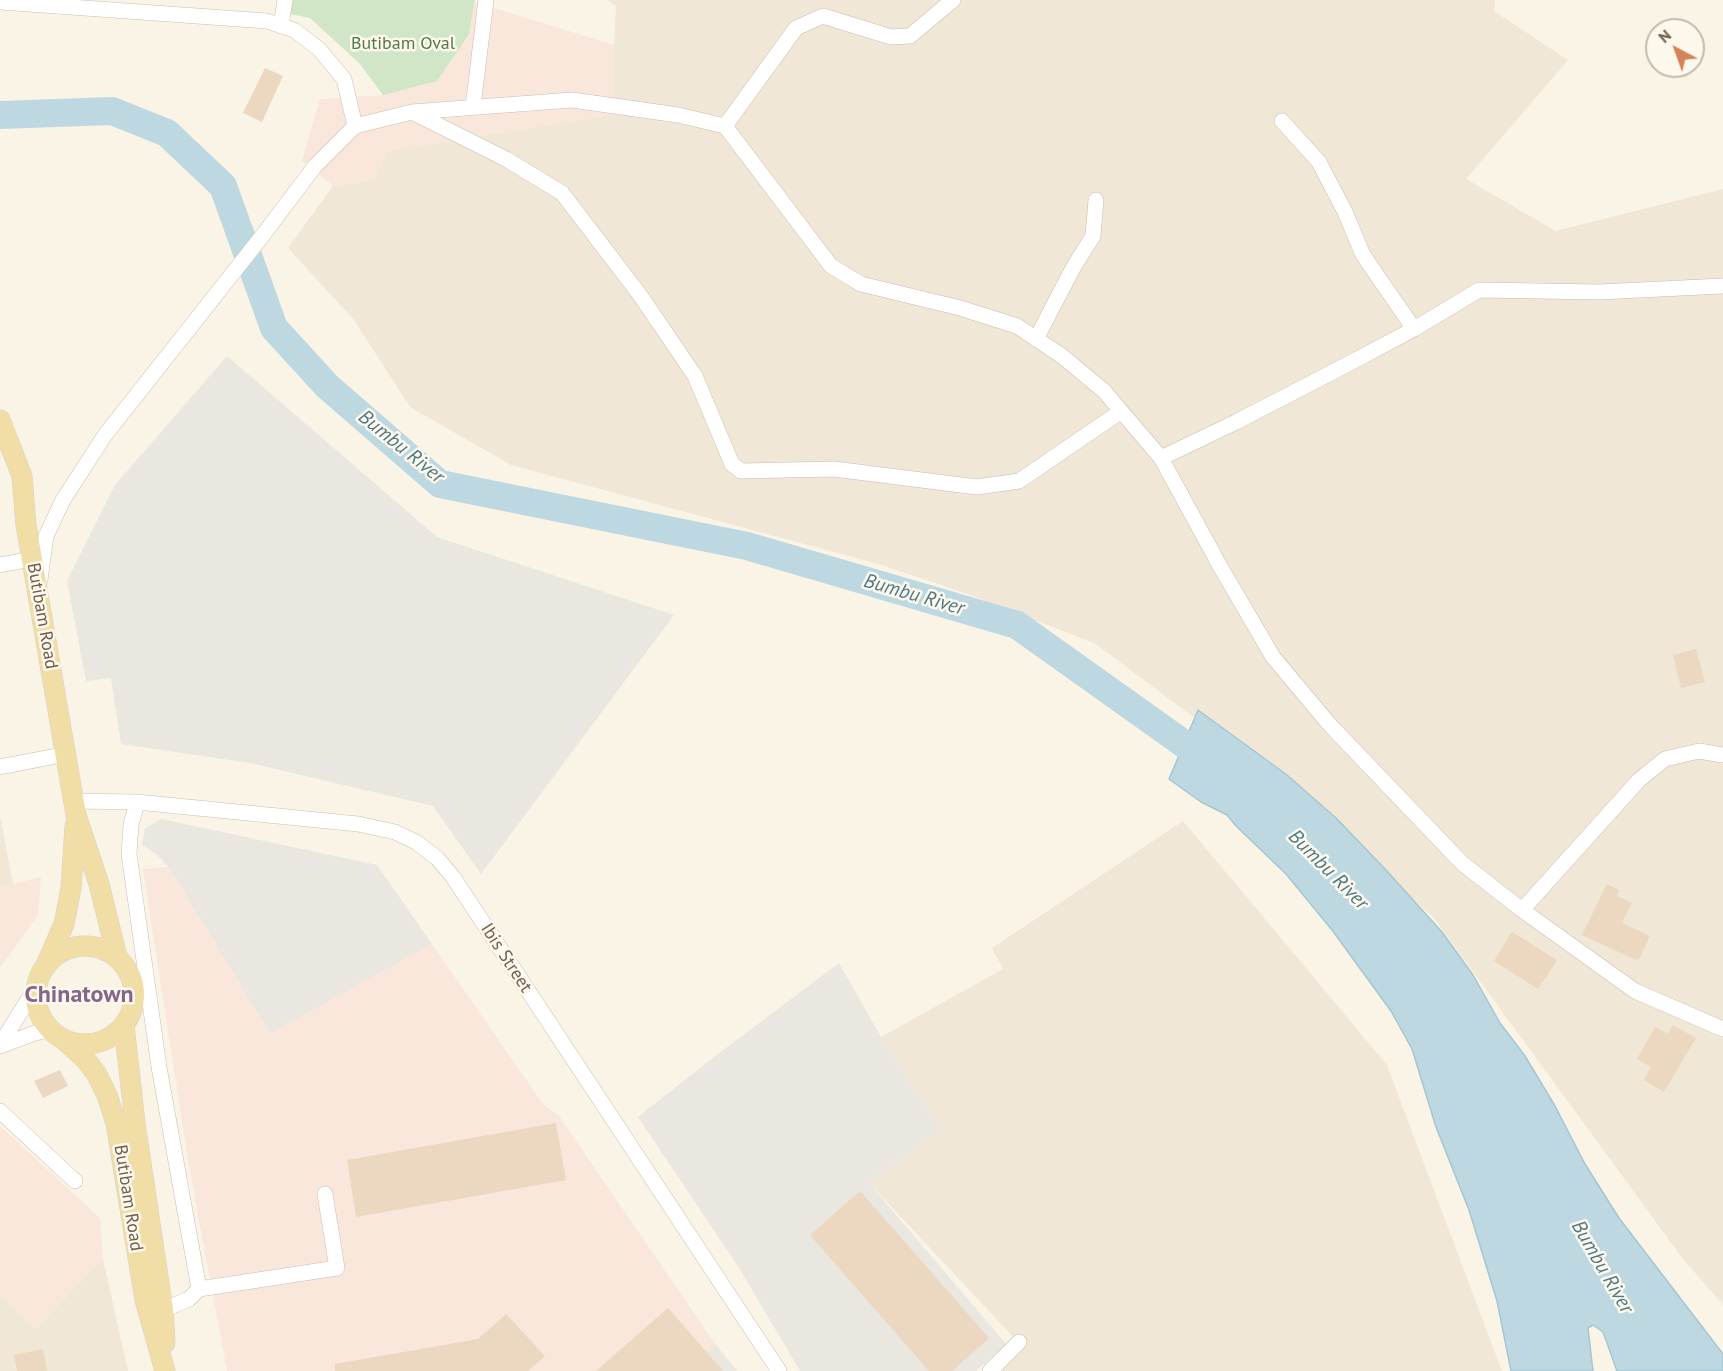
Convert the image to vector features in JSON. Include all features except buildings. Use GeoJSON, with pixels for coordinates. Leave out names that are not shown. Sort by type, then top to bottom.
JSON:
{"type":"FeatureCollection","features":[{"type":"Feature","properties":{"kind":"main road","name":"Butibam Road"},"geometry":{"type":"LineString","coordinates":[[0,420],[22,476],[26,525],[75,808],[99,884],[117,957]]}},
{"type":"Feature","properties":{"kind":"main road","name":"Butibam Road"},"geometry":{"type":"LineString","coordinates":[[46,965],[64,924],[71,888],[75,808]]}},
{"type":"Feature","properties":{"kind":"main road"},"geometry":{"type":"LineString","coordinates":[[80,946],[99,948],[117,957],[129,974],[134,994],[131,1012],[124,1025],[109,1038],[93,1043],[78,1044],[56,1034],[41,1017],[39,1010],[36,987],[46,965],[60,952],[80,946]]}},
{"type":"Feature","properties":{"kind":"main road","name":"Butibam Road"},"geometry":{"type":"LineString","coordinates":[[124,1025],[135,1123],[163,1310],[165,1371]]}},
{"type":"Feature","properties":{"kind":"main road","name":"Butibam Road"},"geometry":{"type":"LineString","coordinates":[[56,1034],[85,1059],[96,1073],[116,1123],[145,1300],[165,1371]]}},
{"type":"Feature","properties":{"kind":"street"},"geometry":{"type":"LineString","coordinates":[[281,26],[285,0]]}},
{"type":"Feature","properties":{"kind":"street"},"geometry":{"type":"LineString","coordinates":[[474,107],[486,0]]}},
{"type":"Feature","properties":{"kind":"street"},"geometry":{"type":"LineString","coordinates":[[725,126],[796,28],[823,16],[891,37],[910,36],[953,0]]}},
{"type":"Feature","properties":{"kind":"street"},"geometry":{"type":"LineString","coordinates":[[0,2],[267,21],[294,30],[319,49],[344,79],[355,126]]}},
{"type":"Feature","properties":{"kind":"street"},"geometry":{"type":"LineString","coordinates":[[38,595],[46,536],[63,500],[105,435],[315,166],[355,126],[412,112],[572,100],[678,114],[725,126],[831,266],[861,284],[960,308],[1017,326],[1062,356],[1104,391],[1161,458],[1273,657],[1329,724],[1462,863],[1522,910],[1635,991],[1723,1029]]}},
{"type":"Feature","properties":{"kind":"street"},"geometry":{"type":"LineString","coordinates":[[412,112],[506,159],[562,193],[640,295],[695,376],[732,464],[741,471],[834,469],[976,487],[1018,481],[1120,412]]}},
{"type":"Feature","properties":{"kind":"street"},"geometry":{"type":"LineString","coordinates":[[1282,121],[1319,162],[1346,212],[1363,255],[1414,329]]}},
{"type":"Feature","properties":{"kind":"street"},"geometry":{"type":"LineString","coordinates":[[1036,339],[1073,268],[1093,236],[1096,200]]}},
{"type":"Feature","properties":{"kind":"street"},"geometry":{"type":"LineString","coordinates":[[1161,458],[1246,417],[1414,329],[1479,290],[1599,292],[1723,286]]}},
{"type":"Feature","properties":{"kind":"street"},"geometry":{"type":"LineString","coordinates":[[0,565],[32,559]]}},
{"type":"Feature","properties":{"kind":"street"},"geometry":{"type":"LineString","coordinates":[[1522,910],[1638,780],[1665,759],[1699,751],[1723,754]]}},
{"type":"Feature","properties":{"kind":"street"},"geometry":{"type":"LineString","coordinates":[[0,767],[67,754]]}},
{"type":"Feature","properties":{"kind":"street"},"geometry":{"type":"LineString","coordinates":[[137,802],[131,825],[129,854],[159,1067],[199,1288]]}},
{"type":"Feature","properties":{"kind":"street","name":"Ibis Street"},"geometry":{"type":"LineString","coordinates":[[75,808],[137,802],[375,827],[395,832],[416,842],[437,858],[453,877],[779,1371]]}},
{"type":"Feature","properties":{"kind":"street"},"geometry":{"type":"LineString","coordinates":[[0,1046],[36,987]]}},
{"type":"Feature","properties":{"kind":"street"},"geometry":{"type":"LineString","coordinates":[[0,1046],[42,1030],[56,1034]]}},
{"type":"Feature","properties":{"kind":"street"},"geometry":{"type":"LineString","coordinates":[[0,1111],[75,1181]]}},
{"type":"Feature","properties":{"kind":"street"},"geometry":{"type":"LineString","coordinates":[[163,1310],[189,1299],[199,1288],[337,1268],[325,1194]]}},
{"type":"Feature","properties":{"kind":"street"},"geometry":{"type":"LineString","coordinates":[[990,1371],[1019,1342]]}},
{"type":"Feature","properties":{"kind":"shaded area"},"geometry":{"type":"Polygon","coordinates":[[[607,0],[1495,0],[1494,11],[1568,60],[1466,179],[1556,231],[1723,189],[1723,1305],[1683,1259],[1433,917],[1292,791],[1096,644],[970,595],[882,565],[511,465],[410,407],[354,320],[288,248],[333,186],[375,180],[387,151],[611,115],[616,6],[607,0]]]}},
{"type":"Feature","properties":{"kind":"shaded area"},"geometry":{"type":"Polygon","coordinates":[[[475,2],[614,45],[612,115],[387,151],[375,180],[333,186],[302,161],[320,99],[383,95],[469,34],[475,2]]]}},
{"type":"Feature","properties":{"kind":"shaded area"},"geometry":{"type":"Polygon","coordinates":[[[227,356],[437,537],[674,615],[481,874],[433,806],[250,763],[121,744],[111,678],[86,681],[67,581],[115,485],[227,356]]]}},
{"type":"Feature","properties":{"kind":"shaded area"},"geometry":{"type":"Polygon","coordinates":[[[0,816],[13,884],[0,887],[0,816]]]}},
{"type":"Feature","properties":{"kind":"shaded area"},"geometry":{"type":"Polygon","coordinates":[[[161,819],[377,865],[432,944],[270,1033],[169,867],[154,852],[142,845],[145,828],[161,819]]]}},
{"type":"Feature","properties":{"kind":"shaded area"},"geometry":{"type":"Polygon","coordinates":[[[1183,821],[1387,1065],[1502,1371],[990,1371],[1018,1342],[869,1183],[941,1130],[881,1037],[1003,969],[992,948],[1183,821]]]}},
{"type":"Feature","properties":{"kind":"shaded area"},"geometry":{"type":"Polygon","coordinates":[[[169,867],[270,1032],[432,944],[543,1104],[559,1116],[716,1345],[686,1371],[227,1371],[189,1167],[143,869],[169,867]]]}},
{"type":"Feature","properties":{"kind":"shaded area"},"geometry":{"type":"Polygon","coordinates":[[[41,877],[38,915],[0,968],[0,887],[41,877]]]}},
{"type":"Feature","properties":{"kind":"shaded area"},"geometry":{"type":"Polygon","coordinates":[[[839,963],[881,1037],[942,1130],[869,1183],[1006,1344],[976,1371],[800,1371],[741,1271],[638,1117],[839,963]]]}},
{"type":"Feature","properties":{"kind":"shaded area"},"geometry":{"type":"Polygon","coordinates":[[[0,1126],[100,1218],[103,1259],[35,1329],[0,1294],[0,1126]]]}},
{"type":"Feature","properties":{"kind":"shaded area"},"geometry":{"type":"Polygon","coordinates":[[[103,1259],[128,1371],[0,1371],[0,1294],[35,1329],[103,1259]]]}},
{"type":"Feature","properties":{"kind":"shaded area"},"geometry":{"type":"Polygon","coordinates":[[[716,1345],[737,1371],[686,1371],[716,1345]]]}},
{"type":"Feature","properties":{"kind":"green space","name":"Butibam Oval"},"geometry":{"type":"Polygon","coordinates":[[[292,0],[475,0],[469,34],[437,81],[383,95],[360,64],[310,18],[290,14],[292,0]]]}},
{"type":"Feature","properties":{"kind":"water"},"geometry":{"type":"Polygon","coordinates":[[[1198,710],[1287,775],[1336,818],[1442,932],[1473,975],[1500,1023],[1525,1056],[1555,1106],[1585,1164],[1619,1218],[1723,1354],[1723,1371],[1617,1371],[1603,1332],[1593,1325],[1588,1328],[1593,1371],[1511,1371],[1497,1301],[1469,1210],[1436,1127],[1412,1049],[1391,1011],[1332,930],[1286,874],[1227,815],[1201,802],[1169,779],[1198,710]]]}},
{"type":"Feature","properties":{"kind":"waterway","name":"Bumbu River"},"geometry":{"type":"LineString","coordinates":[[0,115],[112,111],[167,133],[223,186],[274,328],[327,386],[440,484],[747,546],[1017,625],[1215,766]]}},
{"type":"Feature","properties":{"kind":"district","name":"Chinatown"},"geometry":{"type":"Point","coordinates":[79,995]}}]}
